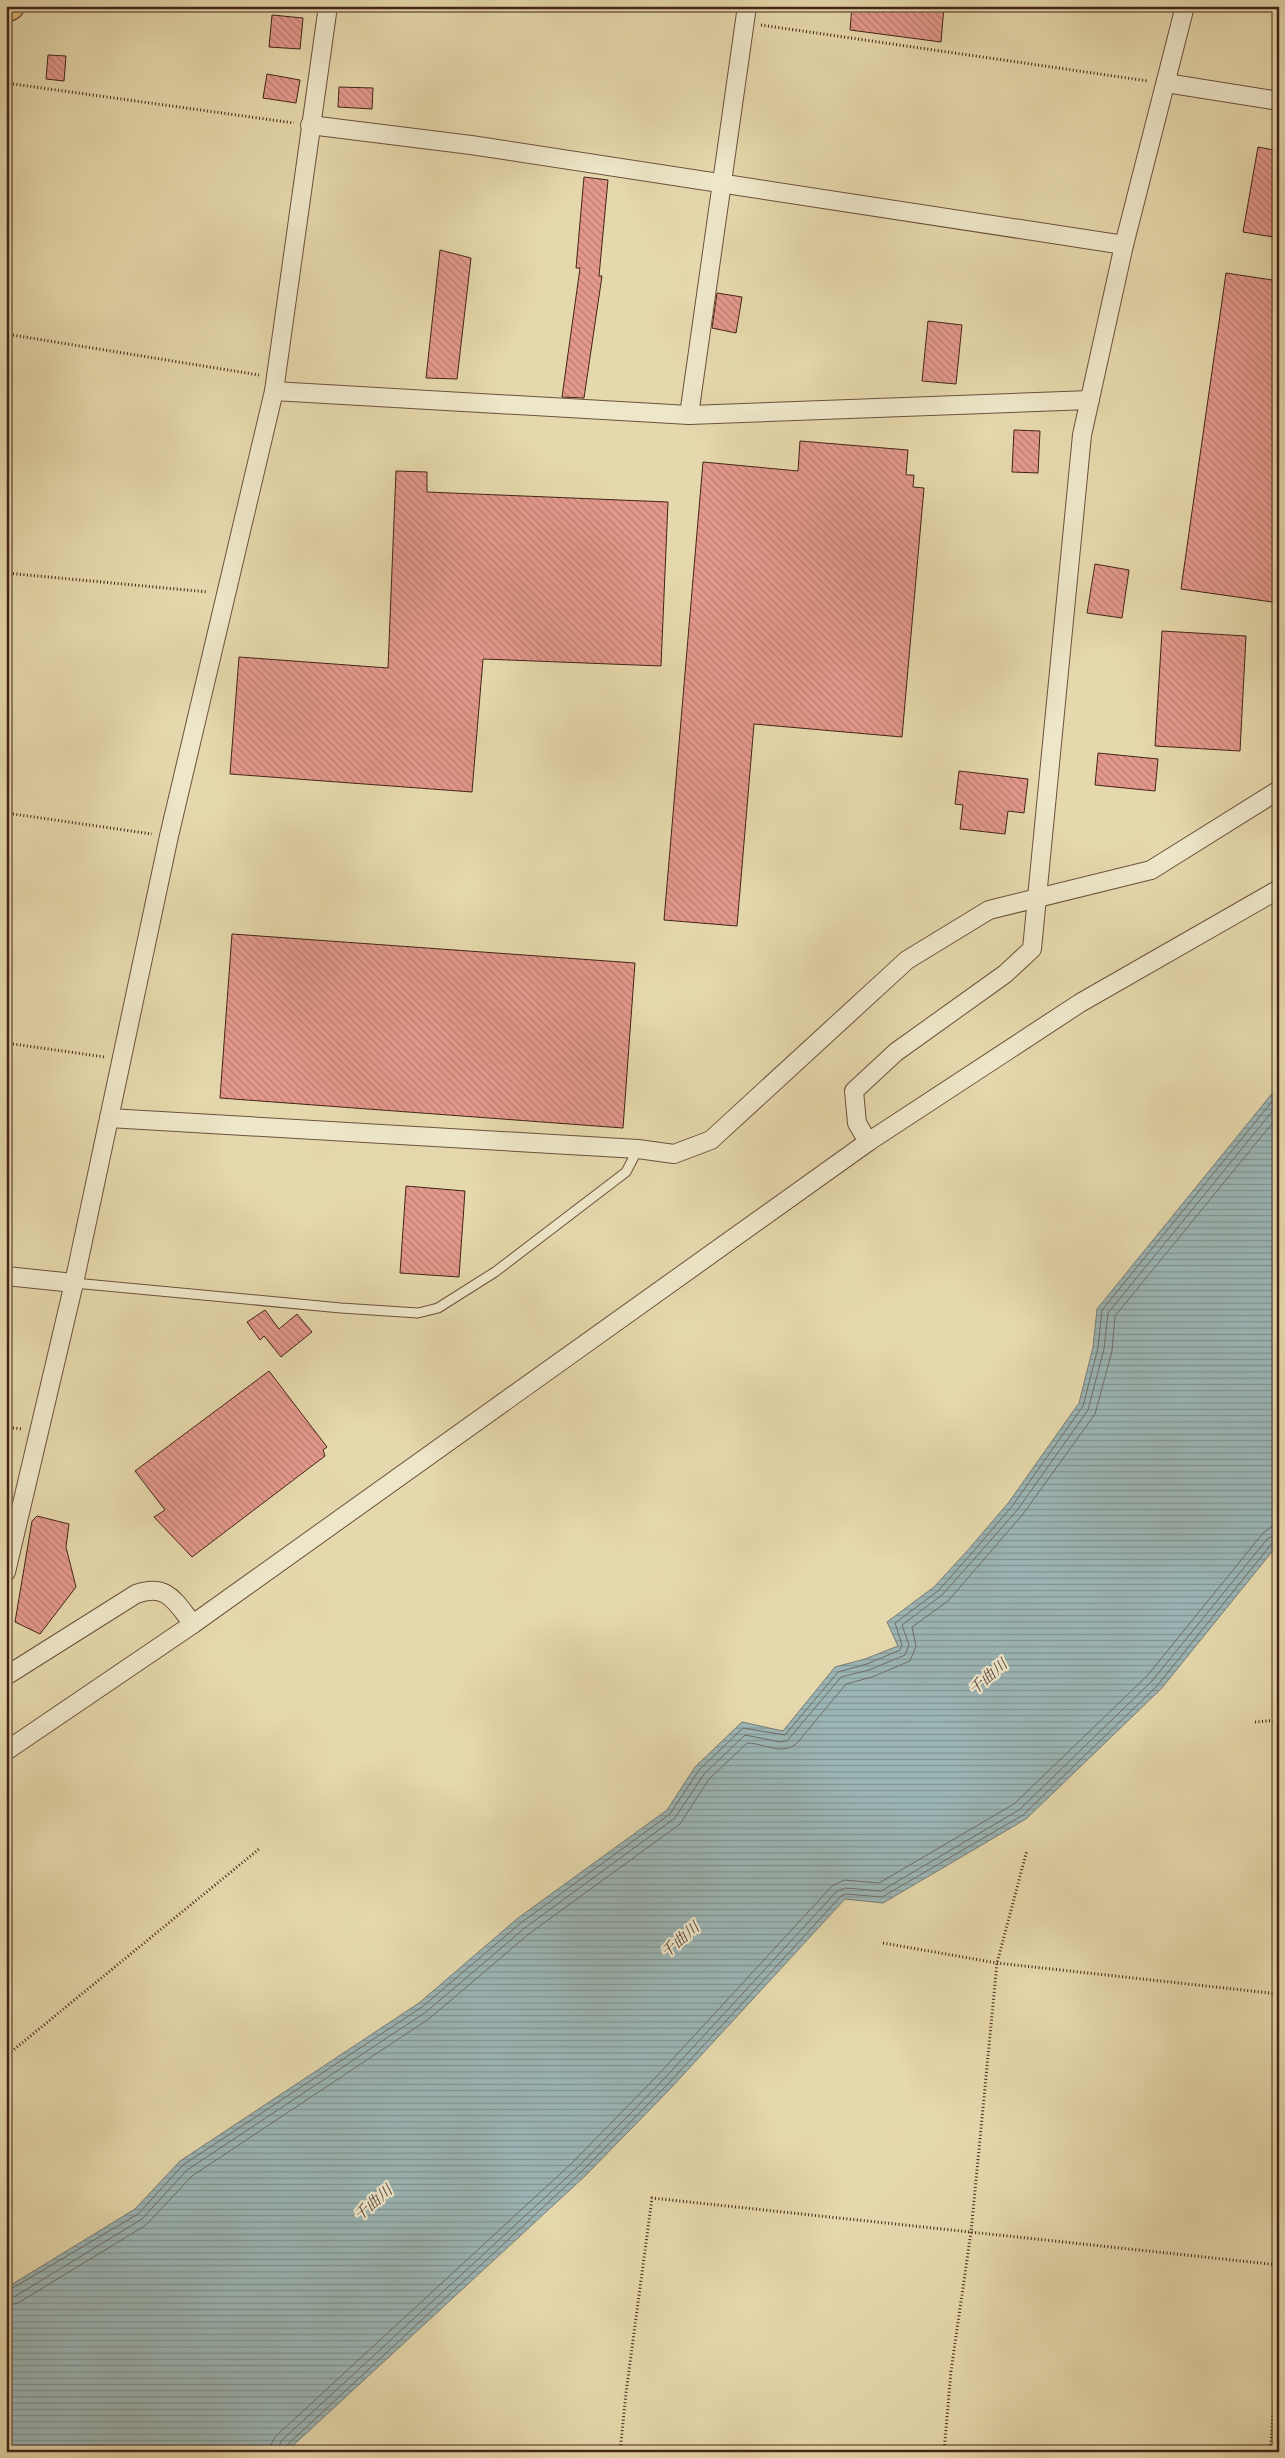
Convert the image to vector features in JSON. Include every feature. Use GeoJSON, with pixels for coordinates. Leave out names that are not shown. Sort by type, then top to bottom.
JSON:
{"type":"FeatureCollection","features":[{"type":"Feature","properties":{"kind":"highway"},"geometry":{"type":"LineString","coordinates":[[6,8],[10,6]]}},
{"type":"Feature","properties":{"kind":"street"},"geometry":{"type":"LineString","coordinates":[[6,1572],[74,1282],[169,836],[274,391],[328,6]]}},
{"type":"Feature","properties":{"kind":"street"},"geometry":{"type":"LineString","coordinates":[[868,1142],[857,1123],[854,1091],[896,1052],[1005,974],[1032,949],[1082,435],[1124,246],[1185,6]]}},
{"type":"Feature","properties":{"kind":"street"},"geometry":{"type":"LineString","coordinates":[[690,415],[746,14]]}},
{"type":"Feature","properties":{"kind":"street"},"geometry":{"type":"LineString","coordinates":[[1166,83],[1279,101]]}},
{"type":"Feature","properties":{"kind":"street"},"geometry":{"type":"LineString","coordinates":[[310,125],[471,146],[1124,246]]}},
{"type":"Feature","properties":{"kind":"street"},"geometry":{"type":"LineString","coordinates":[[274,391],[690,415],[1090,400]]}},
{"type":"Feature","properties":{"kind":"street"},"geometry":{"type":"LineString","coordinates":[[110,1118],[638,1149],[674,1154],[711,1140],[798,1058],[907,960],[989,910],[1150,870],[1279,790]]}},
{"type":"Feature","properties":{"kind":"street"},"geometry":{"type":"LineString","coordinates":[[6,1751],[193,1624],[868,1142],[1080,1003],[1279,889]]}},
{"type":"Feature","properties":{"kind":"street"},"geometry":{"type":"LineString","coordinates":[[6,1276],[74,1282]]}},
{"type":"Feature","properties":{"kind":"street"},"geometry":{"type":"LineString","coordinates":[[6,1668],[9,1674],[136,1594],[150,1589],[167,1593],[193,1624]]}},
{"type":"Feature","properties":{"kind":"lane"},"geometry":{"type":"LineString","coordinates":[[74,1282],[341,1308],[418,1313],[438,1308],[495,1272],[626,1172],[638,1149]]}},
{"type":"Feature","properties":{"kind":"path"},"geometry":{"type":"LineString","coordinates":[[746,14],[1166,83]]}},
{"type":"Feature","properties":{"kind":"path"},"geometry":{"type":"LineString","coordinates":[[6,83],[310,125]]}},
{"type":"Feature","properties":{"kind":"path"},"geometry":{"type":"LineString","coordinates":[[6,334],[263,375],[274,391]]}},
{"type":"Feature","properties":{"kind":"path"},"geometry":{"type":"LineString","coordinates":[[6,573],[226,594]]}},
{"type":"Feature","properties":{"kind":"path"},"geometry":{"type":"LineString","coordinates":[[6,813],[169,836]]}},
{"type":"Feature","properties":{"kind":"path"},"geometry":{"type":"LineString","coordinates":[[6,1043],[120,1059]]}},
{"type":"Feature","properties":{"kind":"path"},"geometry":{"type":"LineString","coordinates":[[1255,1722],[1279,1720]]}},
{"type":"Feature","properties":{"kind":"path"},"geometry":{"type":"LineString","coordinates":[[6,2056],[259,1849]]}},
{"type":"Feature","properties":{"kind":"path"},"geometry":{"type":"LineString","coordinates":[[944,2452],[951,2371],[971,2232],[997,1963],[1027,1850]]}},
{"type":"Feature","properties":{"kind":"path"},"geometry":{"type":"LineString","coordinates":[[883,1943],[997,1963],[1279,1994]]}},
{"type":"Feature","properties":{"kind":"path"},"geometry":{"type":"LineString","coordinates":[[620,2452],[626,2392],[652,2198],[1279,2265]]}},
{"type":"Feature","properties":{"kind":"path"},"geometry":{"type":"LineString","coordinates":[[1270,2452],[1279,2348]]}},
{"type":"Feature","properties":{"kind":"water","name":"千曲川"},"geometry":{"type":"Polygon","coordinates":[[[1279,1085],[1279,1543],[1161,1689],[1026,1819],[883,1903],[845,1899],[670,2089],[585,2176],[286,2452],[6,2452],[6,2288],[135,2209],[180,2161],[419,2003],[518,1918],[667,1810],[695,1767],[742,1722],[783,1731],[835,1667],[865,1659],[898,1646],[887,1622],[934,1587],[968,1550],[1009,1502],[1079,1403],[1093,1347],[1097,1309],[1279,1085]]]}},
{"type":"Feature","properties":{"kind":"building"},"geometry":{"type":"Polygon","coordinates":[[[852,6],[944,6],[941,42],[850,30],[852,6]]]}},
{"type":"Feature","properties":{"kind":"building"},"geometry":{"type":"Polygon","coordinates":[[[272,15],[303,18],[300,49],[269,47],[272,15]]]}},
{"type":"Feature","properties":{"kind":"building"},"geometry":{"type":"Polygon","coordinates":[[[48,55],[66,56],[64,81],[46,79],[48,55]]]}},
{"type":"Feature","properties":{"kind":"building"},"geometry":{"type":"Polygon","coordinates":[[[267,74],[300,80],[296,103],[263,98],[267,74]]]}},
{"type":"Feature","properties":{"kind":"building"},"geometry":{"type":"Polygon","coordinates":[[[339,87],[373,88],[372,109],[338,107],[339,87]]]}},
{"type":"Feature","properties":{"kind":"building"},"geometry":{"type":"Polygon","coordinates":[[[1258,147],[1279,151],[1279,238],[1243,232],[1258,147]]]}},
{"type":"Feature","properties":{"kind":"building"},"geometry":{"type":"Polygon","coordinates":[[[584,177],[608,180],[599,276],[602,276],[584,398],[562,397],[580,268],[576,268],[584,177]]]}},
{"type":"Feature","properties":{"kind":"building"},"geometry":{"type":"Polygon","coordinates":[[[440,250],[471,258],[457,379],[426,378],[440,250]]]}},
{"type":"Feature","properties":{"kind":"building"},"geometry":{"type":"Polygon","coordinates":[[[1226,273],[1279,281],[1279,603],[1181,589],[1226,273]]]}},
{"type":"Feature","properties":{"kind":"building"},"geometry":{"type":"Polygon","coordinates":[[[717,293],[742,297],[736,333],[712,328],[717,293]]]}},
{"type":"Feature","properties":{"kind":"building"},"geometry":{"type":"Polygon","coordinates":[[[928,321],[962,325],[956,384],[922,381],[928,321]]]}},
{"type":"Feature","properties":{"kind":"building"},"geometry":{"type":"Polygon","coordinates":[[[1014,430],[1040,431],[1038,473],[1012,472],[1014,430]]]}},
{"type":"Feature","properties":{"kind":"building"},"geometry":{"type":"Polygon","coordinates":[[[800,441],[908,450],[906,475],[914,475],[913,487],[924,488],[902,737],[754,724],[737,926],[664,920],[703,462],[798,471],[800,441]]]}},
{"type":"Feature","properties":{"kind":"building"},"geometry":{"type":"Polygon","coordinates":[[[396,471],[427,472],[427,492],[668,502],[661,666],[483,659],[472,792],[230,774],[239,657],[388,668],[396,471]]]}},
{"type":"Feature","properties":{"kind":"building"},"geometry":{"type":"Polygon","coordinates":[[[1095,564],[1129,570],[1122,618],[1087,613],[1095,564]]]}},
{"type":"Feature","properties":{"kind":"building"},"geometry":{"type":"Polygon","coordinates":[[[1162,631],[1246,636],[1240,751],[1155,746],[1162,631]]]}},
{"type":"Feature","properties":{"kind":"building"},"geometry":{"type":"Polygon","coordinates":[[[1098,753],[1158,759],[1155,791],[1095,785],[1098,753]]]}},
{"type":"Feature","properties":{"kind":"building"},"geometry":{"type":"Polygon","coordinates":[[[959,771],[1028,779],[1024,813],[1008,811],[1005,834],[960,829],[963,805],[955,804],[959,771]]]}},
{"type":"Feature","properties":{"kind":"building"},"geometry":{"type":"Polygon","coordinates":[[[232,934],[635,963],[623,1128],[220,1098],[232,934]]]}},
{"type":"Feature","properties":{"kind":"building"},"geometry":{"type":"Polygon","coordinates":[[[406,1186],[465,1191],[459,1277],[400,1273],[406,1186]]]}},
{"type":"Feature","properties":{"kind":"building"},"geometry":{"type":"Polygon","coordinates":[[[265,1310],[279,1329],[297,1314],[312,1332],[281,1357],[264,1336],[260,1340],[247,1322],[265,1310]]]}},
{"type":"Feature","properties":{"kind":"building"},"geometry":{"type":"Polygon","coordinates":[[[269,1371],[327,1447],[323,1450],[325,1456],[192,1557],[154,1517],[165,1510],[135,1471],[269,1371]]]}},
{"type":"Feature","properties":{"kind":"building"},"geometry":{"type":"Polygon","coordinates":[[[37,1516],[69,1524],[66,1547],[76,1587],[40,1634],[15,1622],[32,1521],[37,1516]]]}}]}
